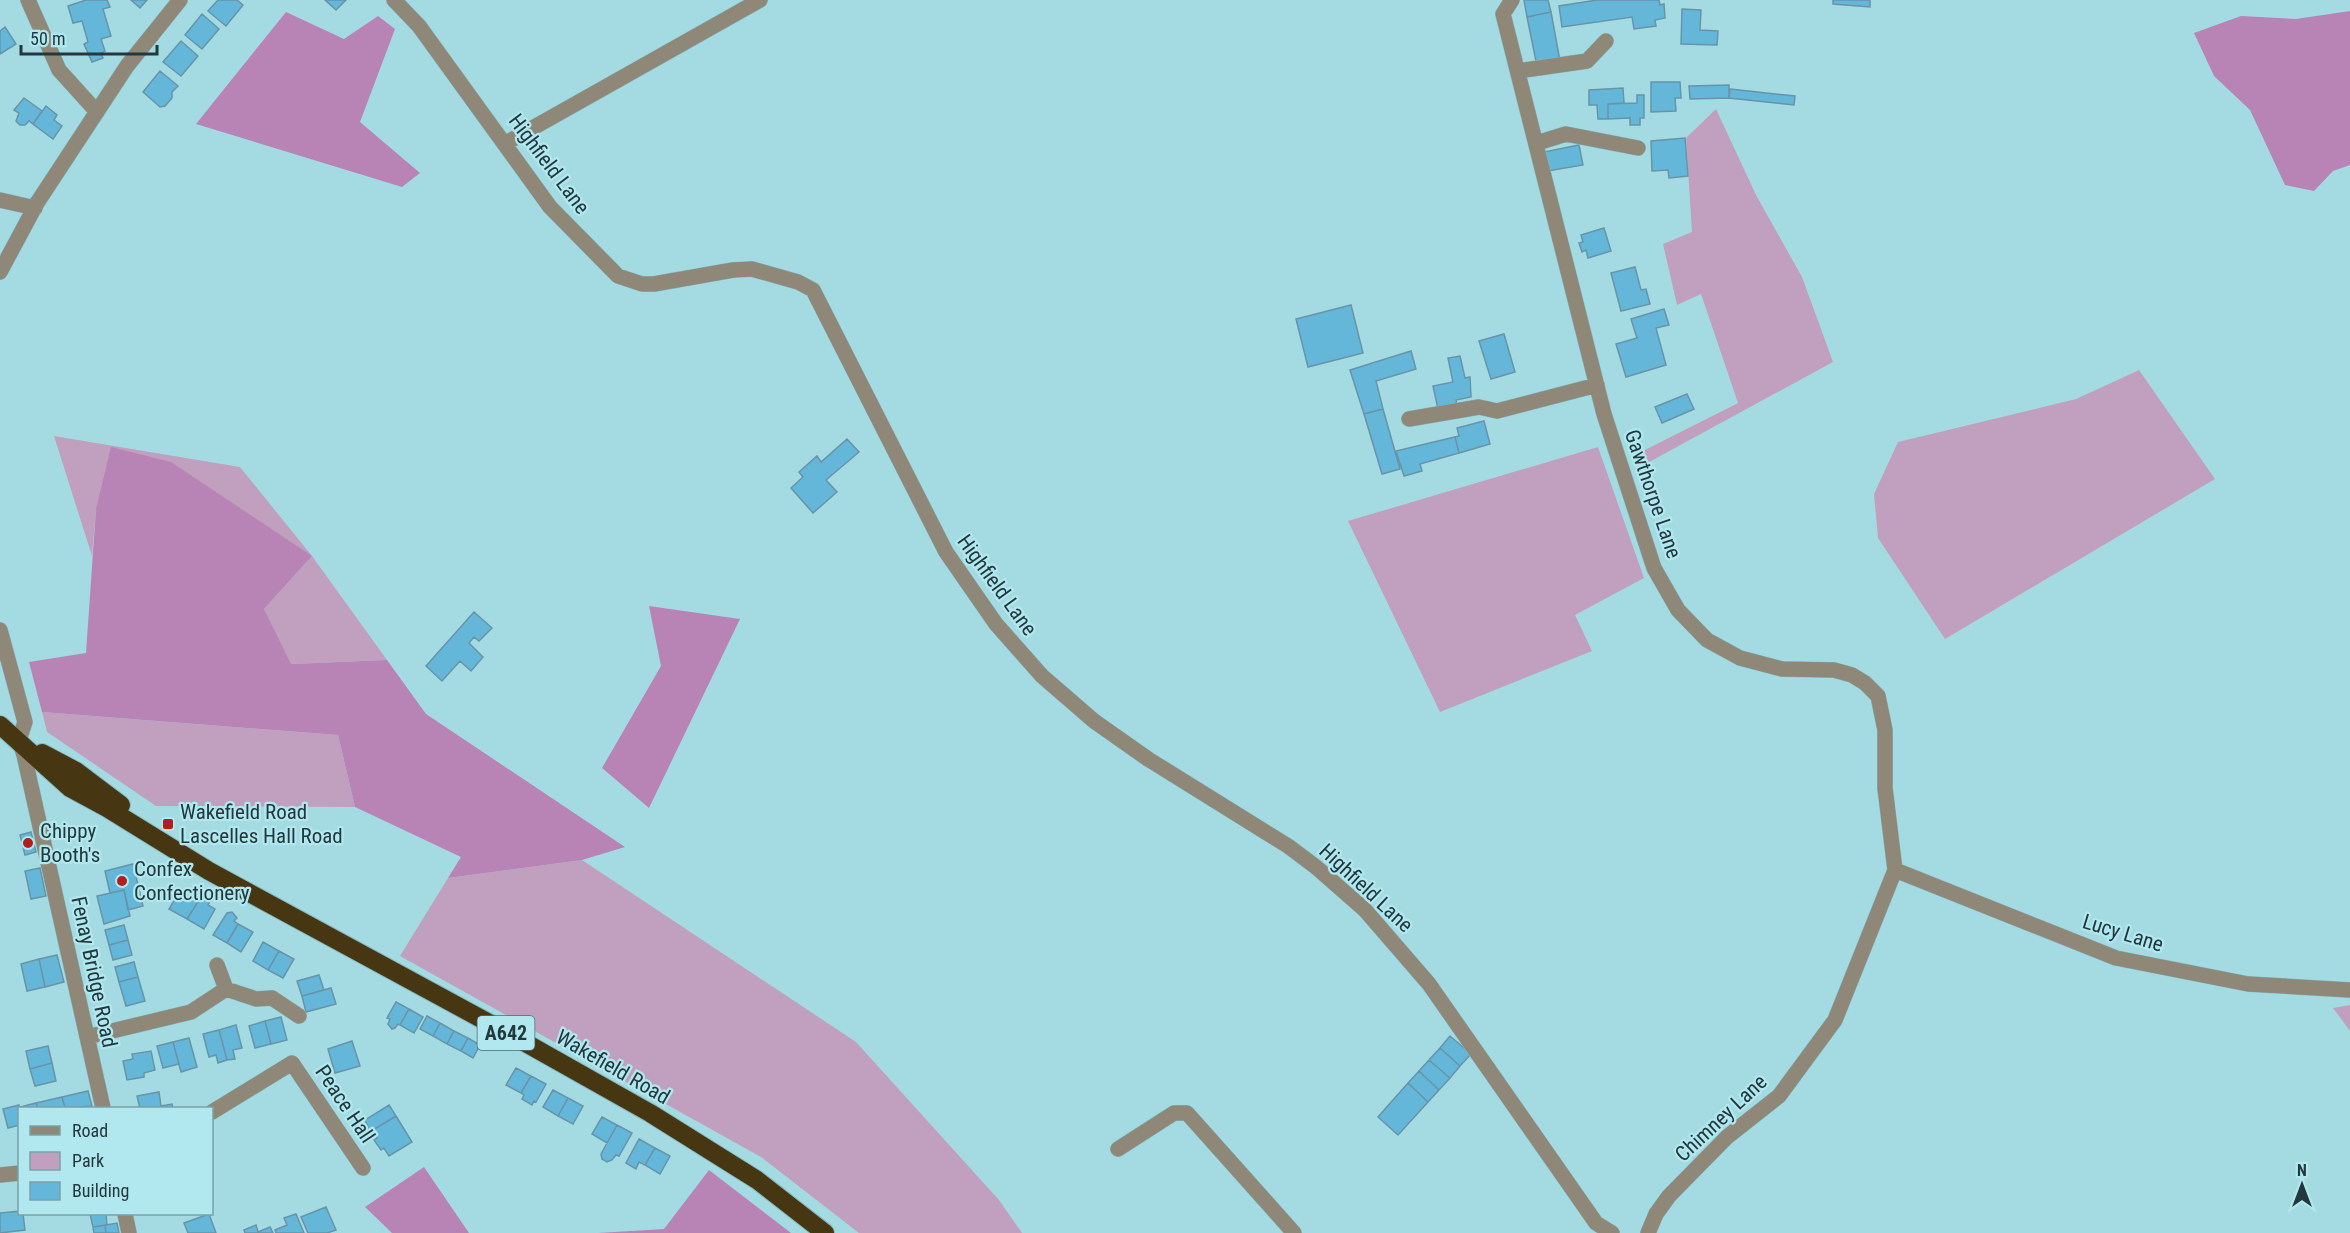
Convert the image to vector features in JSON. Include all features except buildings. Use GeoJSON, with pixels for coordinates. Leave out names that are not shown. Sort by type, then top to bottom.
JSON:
{"type":"FeatureCollection","features":[{"type":"Feature","properties":{"kind":"highway","name":"Wakefield Road"},"geometry":{"type":"LineString","coordinates":[[0,724],[19,740],[76,771],[209,871],[650,1113],[758,1180],[825,1233]]}},
{"type":"Feature","properties":{"kind":"street"},"geometry":{"type":"LineString","coordinates":[[28,0],[59,70],[97,112]]}},
{"type":"Feature","properties":{"kind":"street"},"geometry":{"type":"LineString","coordinates":[[0,272],[35,208],[127,66],[180,0]]}},
{"type":"Feature","properties":{"kind":"street","name":"Highfield Lane"},"geometry":{"type":"LineString","coordinates":[[394,0],[419,26],[506,143],[550,207],[618,276],[642,284],[654,284],[733,270],[752,270],[798,282],[813,290],[946,552],[969,589],[1013,645],[1042,676],[1094,721],[1148,759],[1288,846],[1365,910],[1429,984],[1596,1223],[1612,1233]]}},
{"type":"Feature","properties":{"kind":"street"},"geometry":{"type":"LineString","coordinates":[[506,143],[760,0]]}},
{"type":"Feature","properties":{"kind":"street","name":"Gawthorpe Lane"},"geometry":{"type":"LineString","coordinates":[[1512,0],[1503,14],[1604,414],[1654,568],[1678,610],[1707,640],[1740,658],[1782,669],[1834,670],[1852,675],[1865,682],[1878,696],[1885,730],[1885,788],[1894,870]]}},
{"type":"Feature","properties":{"kind":"street"},"geometry":{"type":"LineString","coordinates":[[1518,71],[1587,61],[1606,41]]}},
{"type":"Feature","properties":{"kind":"street"},"geometry":{"type":"LineString","coordinates":[[1537,143],[1566,134],[1638,148]]}},
{"type":"Feature","properties":{"kind":"street"},"geometry":{"type":"LineString","coordinates":[[0,200],[35,208]]}},
{"type":"Feature","properties":{"kind":"street"},"geometry":{"type":"LineString","coordinates":[[1409,419],[1479,407],[1497,411],[1597,385]]}},
{"type":"Feature","properties":{"kind":"street"},"geometry":{"type":"LineString","coordinates":[[0,630],[25,722],[19,740]]}},
{"type":"Feature","properties":{"kind":"street","name":"Fenay Bridge Road"},"geometry":{"type":"LineString","coordinates":[[19,740],[103,1107]]}},
{"type":"Feature","properties":{"kind":"street","name":"Lucy Lane"},"geometry":{"type":"LineString","coordinates":[[1894,870],[2116,958],[2248,984],[2350,990]]}},
{"type":"Feature","properties":{"kind":"street","name":"Chimney Lane"},"geometry":{"type":"LineString","coordinates":[[1648,1233],[1656,1215],[1669,1196],[1727,1137],[1779,1096],[1835,1020],[1894,870]]}},
{"type":"Feature","properties":{"kind":"street"},"geometry":{"type":"LineString","coordinates":[[218,965],[226,989]]}},
{"type":"Feature","properties":{"kind":"street"},"geometry":{"type":"LineString","coordinates":[[87,1037],[191,1012],[226,989]]}},
{"type":"Feature","properties":{"kind":"street"},"geometry":{"type":"LineString","coordinates":[[226,989],[256,999],[272,998],[299,1016]]}},
{"type":"Feature","properties":{"kind":"street","name":"Peace Hall"},"geometry":{"type":"LineString","coordinates":[[213,1111],[292,1063],[363,1168]]}},
{"type":"Feature","properties":{"kind":"street"},"geometry":{"type":"LineString","coordinates":[[1118,1149],[1174,1113],[1187,1113],[1294,1233]]}},
{"type":"Feature","properties":{"kind":"street"},"geometry":{"type":"LineString","coordinates":[[0,1175],[18,1173]]}},
{"type":"Feature","properties":{"kind":"street"},"geometry":{"type":"LineString","coordinates":[[125,1215],[129,1233]]}},
{"type":"Feature","properties":{"kind":"green space"},"geometry":{"type":"Polygon","coordinates":[[[1716,109],[1756,195],[1802,277],[1833,362],[1640,467],[1633,456],[1738,403],[1701,294],[1677,305],[1663,244],[1692,232],[1686,138],[1716,109]]]}},
{"type":"Feature","properties":{"kind":"green space"},"geometry":{"type":"Polygon","coordinates":[[[2139,370],[2215,479],[1945,639],[1878,538],[1874,494],[1898,442],[2076,399],[2139,370]]]}},
{"type":"Feature","properties":{"kind":"green space"},"geometry":{"type":"Polygon","coordinates":[[[54,436],[240,467],[312,556],[96,509],[92,556],[54,436]]]}},
{"type":"Feature","properties":{"kind":"green space"},"geometry":{"type":"Polygon","coordinates":[[[1598,447],[1644,578],[1575,615],[1592,651],[1440,712],[1348,521],[1598,447]]]}},
{"type":"Feature","properties":{"kind":"green space"},"geometry":{"type":"Polygon","coordinates":[[[312,556],[387,660],[290,664],[264,609],[312,556]]]}},
{"type":"Feature","properties":{"kind":"green space"},"geometry":{"type":"Polygon","coordinates":[[[42,712],[338,735],[355,807],[156,806],[47,732],[42,712]]]}},
{"type":"Feature","properties":{"kind":"green space"},"geometry":{"type":"Polygon","coordinates":[[[582,860],[856,1042],[999,1200],[1022,1233],[859,1233],[761,1157],[400,956],[448,878],[582,860]]]}},
{"type":"Feature","properties":{"kind":"green space"},"geometry":{"type":"Polygon","coordinates":[[[2350,1005],[2350,1031],[2333,1008],[2350,1005]]]}},
{"type":"Feature","properties":{"kind":"shaded area"},"geometry":{"type":"Polygon","coordinates":[[[2350,11],[2350,165],[2333,171],[2314,191],[2285,185],[2250,110],[2214,76],[2194,33],[2241,16],[2296,19],[2350,11]]]}},
{"type":"Feature","properties":{"kind":"shaded area"},"geometry":{"type":"Polygon","coordinates":[[[286,12],[344,39],[378,16],[395,29],[360,122],[420,173],[402,187],[196,124],[286,12]]]}},
{"type":"Feature","properties":{"kind":"shaded area"},"geometry":{"type":"Polygon","coordinates":[[[111,447],[171,462],[312,556],[264,609],[291,664],[387,660],[426,714],[625,847],[582,860],[448,878],[461,857],[355,807],[338,735],[42,712],[29,662],[86,653],[96,509],[111,447]]]}},
{"type":"Feature","properties":{"kind":"shaded area"},"geometry":{"type":"Polygon","coordinates":[[[649,606],[740,619],[649,808],[602,768],[661,666],[649,606]]]}},
{"type":"Feature","properties":{"kind":"shaded area"},"geometry":{"type":"Polygon","coordinates":[[[424,1167],[469,1233],[392,1233],[365,1207],[424,1167]]]}},
{"type":"Feature","properties":{"kind":"shaded area"},"geometry":{"type":"Polygon","coordinates":[[[709,1170],[791,1233],[598,1233],[664,1229],[709,1170]]]}},
{"type":"Feature","properties":{"kind":"place","name":"Wakefield Road Lascelles Hall Road"},"geometry":{"type":"Point","coordinates":[168,824]}},
{"type":"Feature","properties":{"kind":"place","name":"Chippy Booth's"},"geometry":{"type":"Point","coordinates":[28,843]}},
{"type":"Feature","properties":{"kind":"place","name":"Confex Confectionery"},"geometry":{"type":"Point","coordinates":[122,881]}}]}
